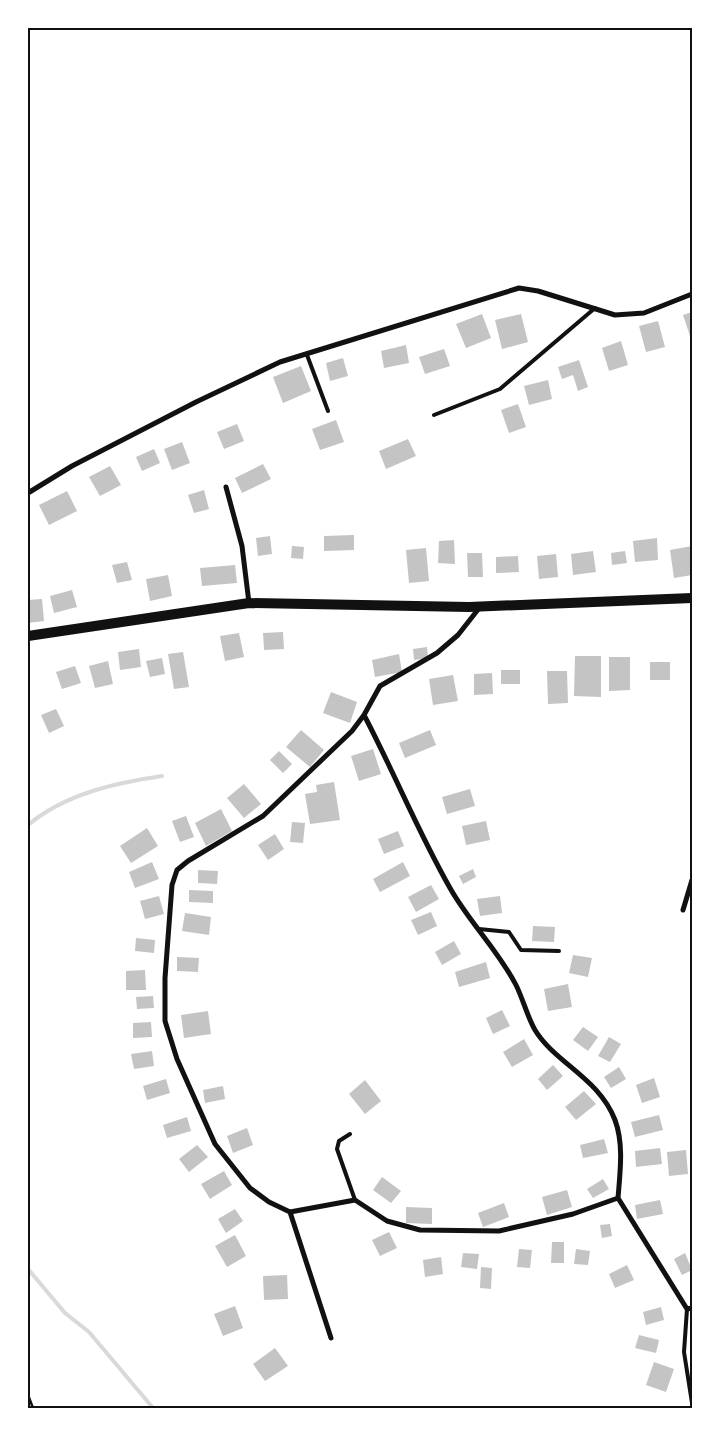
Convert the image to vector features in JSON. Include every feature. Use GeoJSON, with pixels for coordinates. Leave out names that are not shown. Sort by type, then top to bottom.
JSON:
{"type":"FeatureCollection","features":[{"type":"Feature","properties":{"kind":"main road"},"geometry":{"type":"LineString","coordinates":[[28,636],[249,603],[480,607],[692,598]]}},
{"type":"Feature","properties":{"kind":"street"},"geometry":{"type":"LineString","coordinates":[[28,493],[72,466],[196,402],[280,362],[519,288],[538,291],[615,315],[644,313],[692,294]]}},
{"type":"Feature","properties":{"kind":"street"},"geometry":{"type":"LineString","coordinates":[[226,487],[242,546],[249,603]]}},
{"type":"Feature","properties":{"kind":"street"},"geometry":{"type":"LineString","coordinates":[[480,607],[458,635],[437,653],[380,686],[373,695],[364,715],[352,731],[315,769],[263,816],[188,861],[177,870],[172,885],[165,978],[165,1021],[177,1059],[215,1144],[250,1188],[269,1202],[290,1212],[355,1200],[387,1221],[420,1230],[500,1231],[573,1214],[618,1198]]}},
{"type":"Feature","properties":{"kind":"street"},"geometry":{"type":"LineString","coordinates":[[364,715],[404,800],[450,889],[515,984],[535,1030],[553,1050],[579,1072],[604,1100],[615,1120],[622,1162],[618,1198],[690,1308]]}},
{"type":"Feature","properties":{"kind":"street"},"geometry":{"type":"LineString","coordinates":[[683,910],[692,880]]}},
{"type":"Feature","properties":{"kind":"street"},"geometry":{"type":"LineString","coordinates":[[290,1212],[331,1338]]}},
{"type":"Feature","properties":{"kind":"lane"},"geometry":{"type":"LineString","coordinates":[[434,415],[500,389],[595,308]]}},
{"type":"Feature","properties":{"kind":"lane"},"geometry":{"type":"LineString","coordinates":[[307,355],[328,411]]}},
{"type":"Feature","properties":{"kind":"lane"},"geometry":{"type":"LineString","coordinates":[[479,929],[509,932],[521,950],[559,951]]}},
{"type":"Feature","properties":{"kind":"lane"},"geometry":{"type":"LineString","coordinates":[[350,1134],[339,1141],[337,1149],[355,1200]]}},
{"type":"Feature","properties":{"kind":"lane"},"geometry":{"type":"LineString","coordinates":[[690,1308],[684,1352],[692,1402]]}},
{"type":"Feature","properties":{"kind":"path"},"geometry":{"type":"LineString","coordinates":[[28,1395],[32,1408]]}},
{"type":"Feature","properties":{"kind":"building"},"geometry":{"type":"Polygon","coordinates":[[[692,312],[692,339],[691,339],[683,315],[692,312]]]}},
{"type":"Feature","properties":{"kind":"building"},"geometry":{"type":"Polygon","coordinates":[[[482,314],[491,338],[466,348],[456,324],[482,314]]]}},
{"type":"Feature","properties":{"kind":"building"},"geometry":{"type":"Polygon","coordinates":[[[521,314],[528,342],[502,349],[495,320],[521,314]]]}},
{"type":"Feature","properties":{"kind":"building"},"geometry":{"type":"Polygon","coordinates":[[[658,321],[665,347],[646,352],[639,326],[658,321]]]}},
{"type":"Feature","properties":{"kind":"building"},"geometry":{"type":"Polygon","coordinates":[[[621,341],[628,365],[609,371],[602,348],[621,341]]]}},
{"type":"Feature","properties":{"kind":"building"},"geometry":{"type":"Polygon","coordinates":[[[406,345],[409,363],[384,368],[381,351],[406,345]]]}},
{"type":"Feature","properties":{"kind":"building"},"geometry":{"type":"Polygon","coordinates":[[[444,349],[450,366],[425,374],[419,357],[444,349]]]}},
{"type":"Feature","properties":{"kind":"building"},"geometry":{"type":"Polygon","coordinates":[[[343,358],[348,376],[330,381],[326,363],[343,358]]]}},
{"type":"Feature","properties":{"kind":"building"},"geometry":{"type":"Polygon","coordinates":[[[579,360],[588,387],[578,391],[573,375],[562,379],[558,367],[579,360]]]}},
{"type":"Feature","properties":{"kind":"building"},"geometry":{"type":"Polygon","coordinates":[[[301,366],[311,391],[283,403],[273,377],[301,366]]]}},
{"type":"Feature","properties":{"kind":"building"},"geometry":{"type":"Polygon","coordinates":[[[548,380],[552,399],[529,405],[524,386],[548,380]]]}},
{"type":"Feature","properties":{"kind":"building"},"geometry":{"type":"Polygon","coordinates":[[[518,404],[526,427],[509,433],[501,410],[518,404]]]}},
{"type":"Feature","properties":{"kind":"building"},"geometry":{"type":"Polygon","coordinates":[[[336,420],[344,442],[320,450],[312,429],[336,420]]]}},
{"type":"Feature","properties":{"kind":"building"},"geometry":{"type":"Polygon","coordinates":[[[237,424],[244,441],[224,449],[217,432],[237,424]]]}},
{"type":"Feature","properties":{"kind":"building"},"geometry":{"type":"Polygon","coordinates":[[[408,439],[416,456],[386,469],[379,451],[408,439]]]}},
{"type":"Feature","properties":{"kind":"building"},"geometry":{"type":"Polygon","coordinates":[[[182,442],[190,463],[172,470],[164,449],[182,442]]]}},
{"type":"Feature","properties":{"kind":"building"},"geometry":{"type":"Polygon","coordinates":[[[154,449],[160,463],[142,471],[136,457],[154,449]]]}},
{"type":"Feature","properties":{"kind":"building"},"geometry":{"type":"Polygon","coordinates":[[[263,464],[271,479],[242,493],[235,478],[263,464]]]}},
{"type":"Feature","properties":{"kind":"building"},"geometry":{"type":"Polygon","coordinates":[[[110,466],[121,485],[100,496],[89,477],[110,466]]]}},
{"type":"Feature","properties":{"kind":"building"},"geometry":{"type":"Polygon","coordinates":[[[204,490],[209,509],[194,513],[188,495],[204,490]]]}},
{"type":"Feature","properties":{"kind":"building"},"geometry":{"type":"Polygon","coordinates":[[[67,491],[77,511],[49,525],[39,505],[67,491]]]}},
{"type":"Feature","properties":{"kind":"building"},"geometry":{"type":"Polygon","coordinates":[[[354,535],[354,550],[324,551],[324,536],[354,535]]]}},
{"type":"Feature","properties":{"kind":"building"},"geometry":{"type":"Polygon","coordinates":[[[270,536],[272,554],[258,556],[256,538],[270,536]]]}},
{"type":"Feature","properties":{"kind":"building"},"geometry":{"type":"Polygon","coordinates":[[[657,538],[658,560],[635,562],[633,541],[657,538]]]}},
{"type":"Feature","properties":{"kind":"building"},"geometry":{"type":"Polygon","coordinates":[[[454,540],[455,564],[438,563],[439,541],[454,540]]]}},
{"type":"Feature","properties":{"kind":"building"},"geometry":{"type":"Polygon","coordinates":[[[292,546],[304,547],[303,559],[291,558],[292,546]]]}},
{"type":"Feature","properties":{"kind":"building"},"geometry":{"type":"Polygon","coordinates":[[[692,546],[692,575],[674,578],[670,550],[692,546]]]}},
{"type":"Feature","properties":{"kind":"building"},"geometry":{"type":"Polygon","coordinates":[[[426,548],[429,581],[409,583],[406,550],[426,548]]]}},
{"type":"Feature","properties":{"kind":"building"},"geometry":{"type":"Polygon","coordinates":[[[593,551],[596,572],[573,575],[571,554],[593,551]]]}},
{"type":"Feature","properties":{"kind":"building"},"geometry":{"type":"Polygon","coordinates":[[[625,551],[627,563],[612,565],[611,553],[625,551]]]}},
{"type":"Feature","properties":{"kind":"building"},"geometry":{"type":"Polygon","coordinates":[[[467,553],[482,553],[483,577],[468,577],[467,553]]]}},
{"type":"Feature","properties":{"kind":"building"},"geometry":{"type":"Polygon","coordinates":[[[556,554],[558,577],[539,579],[537,556],[556,554]]]}},
{"type":"Feature","properties":{"kind":"building"},"geometry":{"type":"Polygon","coordinates":[[[518,556],[519,572],[496,573],[496,557],[518,556]]]}},
{"type":"Feature","properties":{"kind":"building"},"geometry":{"type":"Polygon","coordinates":[[[127,562],[132,580],[117,583],[112,565],[127,562]]]}},
{"type":"Feature","properties":{"kind":"building"},"geometry":{"type":"Polygon","coordinates":[[[235,565],[237,583],[202,586],[200,568],[235,565]]]}},
{"type":"Feature","properties":{"kind":"building"},"geometry":{"type":"Polygon","coordinates":[[[168,575],[172,596],[150,601],[146,579],[168,575]]]}},
{"type":"Feature","properties":{"kind":"building"},"geometry":{"type":"Polygon","coordinates":[[[72,590],[77,607],[54,613],[50,596],[72,590]]]}},
{"type":"Feature","properties":{"kind":"building"},"geometry":{"type":"Polygon","coordinates":[[[42,599],[44,621],[28,623],[28,600],[42,599]]]}},
{"type":"Feature","properties":{"kind":"building"},"geometry":{"type":"Polygon","coordinates":[[[283,632],[284,649],[264,650],[263,633],[283,632]]]}},
{"type":"Feature","properties":{"kind":"building"},"geometry":{"type":"Polygon","coordinates":[[[239,633],[244,657],[225,661],[220,636],[239,633]]]}},
{"type":"Feature","properties":{"kind":"building"},"geometry":{"type":"Polygon","coordinates":[[[427,647],[428,658],[414,660],[413,649],[427,647]]]}},
{"type":"Feature","properties":{"kind":"building"},"geometry":{"type":"Polygon","coordinates":[[[139,649],[141,667],[120,670],[118,652],[139,649]]]}},
{"type":"Feature","properties":{"kind":"building"},"geometry":{"type":"Polygon","coordinates":[[[183,652],[189,687],[174,689],[168,654],[183,652]]]}},
{"type":"Feature","properties":{"kind":"building"},"geometry":{"type":"Polygon","coordinates":[[[399,654],[402,672],[375,677],[372,660],[399,654]]]}},
{"type":"Feature","properties":{"kind":"building"},"geometry":{"type":"Polygon","coordinates":[[[575,656],[601,656],[601,697],[574,696],[575,656]]]}},
{"type":"Feature","properties":{"kind":"building"},"geometry":{"type":"Polygon","coordinates":[[[609,657],[630,657],[630,690],[609,691],[609,657]]]}},
{"type":"Feature","properties":{"kind":"building"},"geometry":{"type":"Polygon","coordinates":[[[162,658],[165,674],[150,677],[146,661],[162,658]]]}},
{"type":"Feature","properties":{"kind":"building"},"geometry":{"type":"Polygon","coordinates":[[[108,661],[113,684],[95,688],[89,666],[108,661]]]}},
{"type":"Feature","properties":{"kind":"building"},"geometry":{"type":"Polygon","coordinates":[[[650,662],[670,662],[670,680],[650,680],[650,662]]]}},
{"type":"Feature","properties":{"kind":"building"},"geometry":{"type":"Polygon","coordinates":[[[75,666],[81,683],[62,689],[56,672],[75,666]]]}},
{"type":"Feature","properties":{"kind":"building"},"geometry":{"type":"Polygon","coordinates":[[[501,670],[520,670],[520,684],[501,684],[501,670]]]}},
{"type":"Feature","properties":{"kind":"building"},"geometry":{"type":"Polygon","coordinates":[[[547,671],[567,671],[568,703],[548,704],[547,671]]]}},
{"type":"Feature","properties":{"kind":"building"},"geometry":{"type":"Polygon","coordinates":[[[492,673],[493,694],[474,695],[474,674],[492,673]]]}},
{"type":"Feature","properties":{"kind":"building"},"geometry":{"type":"Polygon","coordinates":[[[453,675],[458,701],[433,705],[429,679],[453,675]]]}},
{"type":"Feature","properties":{"kind":"building"},"geometry":{"type":"Polygon","coordinates":[[[331,692],[357,702],[350,723],[323,713],[331,692]]]}},
{"type":"Feature","properties":{"kind":"building"},"geometry":{"type":"Polygon","coordinates":[[[56,709],[64,726],[49,733],[41,715],[56,709]]]}},
{"type":"Feature","properties":{"kind":"building"},"geometry":{"type":"Polygon","coordinates":[[[301,730],[324,750],[310,767],[286,747],[301,730]]]}},
{"type":"Feature","properties":{"kind":"building"},"geometry":{"type":"Polygon","coordinates":[[[430,730],[436,745],[405,758],[399,743],[430,730]]]}},
{"type":"Feature","properties":{"kind":"building"},"geometry":{"type":"Polygon","coordinates":[[[373,749],[381,774],[359,781],[351,756],[373,749]]]}},
{"type":"Feature","properties":{"kind":"building"},"geometry":{"type":"Polygon","coordinates":[[[279,751],[292,764],[283,773],[270,760],[279,751]]]}},
{"type":"Feature","properties":{"kind":"building"},"geometry":{"type":"Polygon","coordinates":[[[334,782],[340,820],[310,824],[305,794],[317,792],[316,785],[334,782]]]}},
{"type":"Feature","properties":{"kind":"building"},"geometry":{"type":"Polygon","coordinates":[[[244,784],[261,804],[244,818],[227,798],[244,784]]]}},
{"type":"Feature","properties":{"kind":"building"},"geometry":{"type":"Polygon","coordinates":[[[470,789],[475,806],[447,814],[442,797],[470,789]]]}},
{"type":"Feature","properties":{"kind":"building"},"geometry":{"type":"Polygon","coordinates":[[[221,809],[232,831],[206,846],[195,823],[221,809]]]}},
{"type":"Feature","properties":{"kind":"building"},"geometry":{"type":"Polygon","coordinates":[[[186,816],[194,837],[180,842],[172,821],[186,816]]]}},
{"type":"Feature","properties":{"kind":"building"},"geometry":{"type":"Polygon","coordinates":[[[486,821],[490,840],[466,845],[462,826],[486,821]]]}},
{"type":"Feature","properties":{"kind":"building"},"geometry":{"type":"Polygon","coordinates":[[[292,822],[305,823],[303,843],[290,842],[292,822]]]}},
{"type":"Feature","properties":{"kind":"building"},"geometry":{"type":"Polygon","coordinates":[[[147,828],[158,846],[131,863],[120,846],[147,828]]]}},
{"type":"Feature","properties":{"kind":"building"},"geometry":{"type":"Polygon","coordinates":[[[398,831],[404,846],[384,854],[378,839],[398,831]]]}},
{"type":"Feature","properties":{"kind":"building"},"geometry":{"type":"Polygon","coordinates":[[[275,834],[284,849],[268,860],[258,845],[275,834]]]}},
{"type":"Feature","properties":{"kind":"building"},"geometry":{"type":"Polygon","coordinates":[[[152,862],[159,879],[135,888],[129,872],[152,862]]]}},
{"type":"Feature","properties":{"kind":"building"},"geometry":{"type":"Polygon","coordinates":[[[403,862],[410,876],[380,892],[373,879],[403,862]]]}},
{"type":"Feature","properties":{"kind":"building"},"geometry":{"type":"Polygon","coordinates":[[[473,869],[476,877],[463,884],[459,876],[473,869]]]}},
{"type":"Feature","properties":{"kind":"building"},"geometry":{"type":"Polygon","coordinates":[[[198,870],[218,871],[217,884],[198,883],[198,870]]]}},
{"type":"Feature","properties":{"kind":"building"},"geometry":{"type":"Polygon","coordinates":[[[431,885],[439,899],[416,912],[408,897],[431,885]]]}},
{"type":"Feature","properties":{"kind":"building"},"geometry":{"type":"Polygon","coordinates":[[[189,890],[213,891],[213,903],[189,902],[189,890]]]}},
{"type":"Feature","properties":{"kind":"building"},"geometry":{"type":"Polygon","coordinates":[[[159,896],[164,914],[145,919],[140,901],[159,896]]]}},
{"type":"Feature","properties":{"kind":"building"},"geometry":{"type":"Polygon","coordinates":[[[500,896],[502,913],[480,916],[477,899],[500,896]]]}},
{"type":"Feature","properties":{"kind":"building"},"geometry":{"type":"Polygon","coordinates":[[[431,912],[437,926],[418,935],[411,920],[431,912]]]}},
{"type":"Feature","properties":{"kind":"building"},"geometry":{"type":"Polygon","coordinates":[[[185,913],[211,917],[209,935],[182,931],[185,913]]]}},
{"type":"Feature","properties":{"kind":"building"},"geometry":{"type":"Polygon","coordinates":[[[533,926],[555,927],[554,942],[532,941],[533,926]]]}},
{"type":"Feature","properties":{"kind":"building"},"geometry":{"type":"Polygon","coordinates":[[[136,938],[155,940],[154,953],[135,951],[136,938]]]}},
{"type":"Feature","properties":{"kind":"building"},"geometry":{"type":"Polygon","coordinates":[[[454,941],[461,954],[442,965],[435,952],[454,941]]]}},
{"type":"Feature","properties":{"kind":"building"},"geometry":{"type":"Polygon","coordinates":[[[573,955],[592,958],[588,977],[569,973],[573,955]]]}},
{"type":"Feature","properties":{"kind":"building"},"geometry":{"type":"Polygon","coordinates":[[[177,957],[199,958],[198,972],[177,971],[177,957]]]}},
{"type":"Feature","properties":{"kind":"building"},"geometry":{"type":"Polygon","coordinates":[[[486,962],[490,978],[459,987],[455,972],[486,962]]]}},
{"type":"Feature","properties":{"kind":"building"},"geometry":{"type":"Polygon","coordinates":[[[145,970],[146,990],[126,990],[126,971],[145,970]]]}},
{"type":"Feature","properties":{"kind":"building"},"geometry":{"type":"Polygon","coordinates":[[[568,984],[572,1007],[548,1011],[544,989],[568,984]]]}},
{"type":"Feature","properties":{"kind":"building"},"geometry":{"type":"Polygon","coordinates":[[[153,996],[154,1008],[137,1009],[136,997],[153,996]]]}},
{"type":"Feature","properties":{"kind":"building"},"geometry":{"type":"Polygon","coordinates":[[[502,1010],[510,1026],[493,1034],[486,1018],[502,1010]]]}},
{"type":"Feature","properties":{"kind":"building"},"geometry":{"type":"Polygon","coordinates":[[[208,1011],[211,1034],[184,1038],[181,1015],[208,1011]]]}},
{"type":"Feature","properties":{"kind":"building"},"geometry":{"type":"Polygon","coordinates":[[[151,1022],[152,1037],[133,1038],[133,1023],[151,1022]]]}},
{"type":"Feature","properties":{"kind":"building"},"geometry":{"type":"Polygon","coordinates":[[[583,1027],[598,1037],[588,1051],[573,1040],[583,1027]]]}},
{"type":"Feature","properties":{"kind":"building"},"geometry":{"type":"Polygon","coordinates":[[[609,1037],[621,1044],[610,1062],[598,1056],[609,1037]]]}},
{"type":"Feature","properties":{"kind":"building"},"geometry":{"type":"Polygon","coordinates":[[[524,1039],[533,1055],[512,1067],[503,1052],[524,1039]]]}},
{"type":"Feature","properties":{"kind":"building"},"geometry":{"type":"Polygon","coordinates":[[[152,1051],[154,1066],[134,1069],[131,1054],[152,1051]]]}},
{"type":"Feature","properties":{"kind":"building"},"geometry":{"type":"Polygon","coordinates":[[[553,1065],[563,1076],[547,1090],[538,1079],[553,1065]]]}},
{"type":"Feature","properties":{"kind":"building"},"geometry":{"type":"Polygon","coordinates":[[[619,1067],[626,1079],[611,1088],[604,1077],[619,1067]]]}},
{"type":"Feature","properties":{"kind":"building"},"geometry":{"type":"Polygon","coordinates":[[[654,1078],[660,1097],[642,1103],[636,1085],[654,1078]]]}},
{"type":"Feature","properties":{"kind":"building"},"geometry":{"type":"Polygon","coordinates":[[[166,1079],[170,1093],[147,1100],[143,1086],[166,1079]]]}},
{"type":"Feature","properties":{"kind":"building"},"geometry":{"type":"Polygon","coordinates":[[[365,1080],[381,1101],[365,1114],[349,1094],[365,1080]]]}},
{"type":"Feature","properties":{"kind":"building"},"geometry":{"type":"Polygon","coordinates":[[[223,1086],[225,1099],[205,1103],[203,1090],[223,1086]]]}},
{"type":"Feature","properties":{"kind":"building"},"geometry":{"type":"Polygon","coordinates":[[[584,1091],[596,1104],[576,1120],[565,1107],[584,1091]]]}},
{"type":"Feature","properties":{"kind":"building"},"geometry":{"type":"Polygon","coordinates":[[[659,1115],[663,1130],[635,1137],[631,1122],[659,1115]]]}},
{"type":"Feature","properties":{"kind":"building"},"geometry":{"type":"Polygon","coordinates":[[[187,1117],[191,1131],[167,1138],[163,1125],[187,1117]]]}},
{"type":"Feature","properties":{"kind":"building"},"geometry":{"type":"Polygon","coordinates":[[[247,1128],[253,1145],[233,1153],[227,1136],[247,1128]]]}},
{"type":"Feature","properties":{"kind":"building"},"geometry":{"type":"Polygon","coordinates":[[[604,1139],[608,1153],[583,1158],[580,1145],[604,1139]]]}},
{"type":"Feature","properties":{"kind":"building"},"geometry":{"type":"Polygon","coordinates":[[[197,1145],[208,1157],[189,1172],[179,1159],[197,1145]]]}},
{"type":"Feature","properties":{"kind":"building"},"geometry":{"type":"Polygon","coordinates":[[[660,1148],[662,1164],[636,1167],[635,1151],[660,1148]]]}},
{"type":"Feature","properties":{"kind":"building"},"geometry":{"type":"Polygon","coordinates":[[[686,1150],[688,1174],[669,1176],[667,1152],[686,1150]]]}},
{"type":"Feature","properties":{"kind":"building"},"geometry":{"type":"Polygon","coordinates":[[[224,1171],[232,1185],[210,1199],[201,1184],[224,1171]]]}},
{"type":"Feature","properties":{"kind":"building"},"geometry":{"type":"Polygon","coordinates":[[[382,1177],[401,1191],[391,1203],[373,1190],[382,1177]]]}},
{"type":"Feature","properties":{"kind":"building"},"geometry":{"type":"Polygon","coordinates":[[[603,1179],[609,1189],[593,1198],[587,1189],[603,1179]]]}},
{"type":"Feature","properties":{"kind":"building"},"geometry":{"type":"Polygon","coordinates":[[[567,1190],[572,1207],[547,1215],[542,1197],[567,1190]]]}},
{"type":"Feature","properties":{"kind":"building"},"geometry":{"type":"Polygon","coordinates":[[[660,1200],[663,1214],[637,1219],[635,1205],[660,1200]]]}},
{"type":"Feature","properties":{"kind":"building"},"geometry":{"type":"Polygon","coordinates":[[[504,1203],[509,1217],[483,1227],[478,1213],[504,1203]]]}},
{"type":"Feature","properties":{"kind":"building"},"geometry":{"type":"Polygon","coordinates":[[[406,1207],[432,1208],[432,1224],[406,1223],[406,1207]]]}},
{"type":"Feature","properties":{"kind":"building"},"geometry":{"type":"Polygon","coordinates":[[[235,1209],[243,1221],[226,1233],[218,1219],[235,1209]]]}},
{"type":"Feature","properties":{"kind":"building"},"geometry":{"type":"Polygon","coordinates":[[[610,1224],[612,1236],[602,1238],[600,1225],[610,1224]]]}},
{"type":"Feature","properties":{"kind":"building"},"geometry":{"type":"Polygon","coordinates":[[[389,1232],[397,1248],[380,1256],[372,1240],[389,1232]]]}},
{"type":"Feature","properties":{"kind":"building"},"geometry":{"type":"Polygon","coordinates":[[[235,1235],[246,1256],[227,1267],[215,1246],[235,1235]]]}},
{"type":"Feature","properties":{"kind":"building"},"geometry":{"type":"Polygon","coordinates":[[[552,1242],[564,1242],[564,1263],[551,1263],[552,1242]]]}},
{"type":"Feature","properties":{"kind":"building"},"geometry":{"type":"Polygon","coordinates":[[[519,1249],[532,1250],[530,1268],[517,1267],[519,1249]]]}},
{"type":"Feature","properties":{"kind":"building"},"geometry":{"type":"Polygon","coordinates":[[[576,1249],[590,1251],[588,1265],[574,1264],[576,1249]]]}},
{"type":"Feature","properties":{"kind":"building"},"geometry":{"type":"Polygon","coordinates":[[[463,1253],[479,1254],[477,1269],[461,1267],[463,1253]]]}},
{"type":"Feature","properties":{"kind":"building"},"geometry":{"type":"Polygon","coordinates":[[[685,1253],[692,1270],[682,1275],[674,1259],[685,1253]]]}},
{"type":"Feature","properties":{"kind":"building"},"geometry":{"type":"Polygon","coordinates":[[[441,1257],[443,1274],[425,1277],[423,1260],[441,1257]]]}},
{"type":"Feature","properties":{"kind":"building"},"geometry":{"type":"Polygon","coordinates":[[[627,1265],[634,1280],[615,1288],[609,1274],[627,1265]]]}},
{"type":"Feature","properties":{"kind":"building"},"geometry":{"type":"Polygon","coordinates":[[[481,1267],[492,1268],[491,1289],[480,1288],[481,1267]]]}},
{"type":"Feature","properties":{"kind":"building"},"geometry":{"type":"Polygon","coordinates":[[[287,1275],[288,1299],[264,1300],[263,1276],[287,1275]]]}},
{"type":"Feature","properties":{"kind":"building"},"geometry":{"type":"Polygon","coordinates":[[[235,1306],[243,1328],[223,1336],[214,1314],[235,1306]]]}},
{"type":"Feature","properties":{"kind":"building"},"geometry":{"type":"Polygon","coordinates":[[[661,1307],[664,1320],[646,1325],[643,1312],[661,1307]]]}},
{"type":"Feature","properties":{"kind":"building"},"geometry":{"type":"Polygon","coordinates":[[[639,1335],[659,1340],[656,1353],[635,1348],[639,1335]]]}},
{"type":"Feature","properties":{"kind":"building"},"geometry":{"type":"Polygon","coordinates":[[[275,1348],[288,1366],[265,1381],[253,1364],[275,1348]]]}},
{"type":"Feature","properties":{"kind":"building"},"geometry":{"type":"Polygon","coordinates":[[[654,1362],[674,1369],[666,1392],[646,1385],[654,1362]]]}},
{"type":"Feature","properties":{"kind":"waterway"},"geometry":{"type":"LineString","coordinates":[[28,825],[42,814],[74,798],[109,786],[162,776]]}},
{"type":"Feature","properties":{"kind":"waterway"},"geometry":{"type":"LineString","coordinates":[[28,1269],[65,1313],[89,1332],[153,1408]]}}]}
